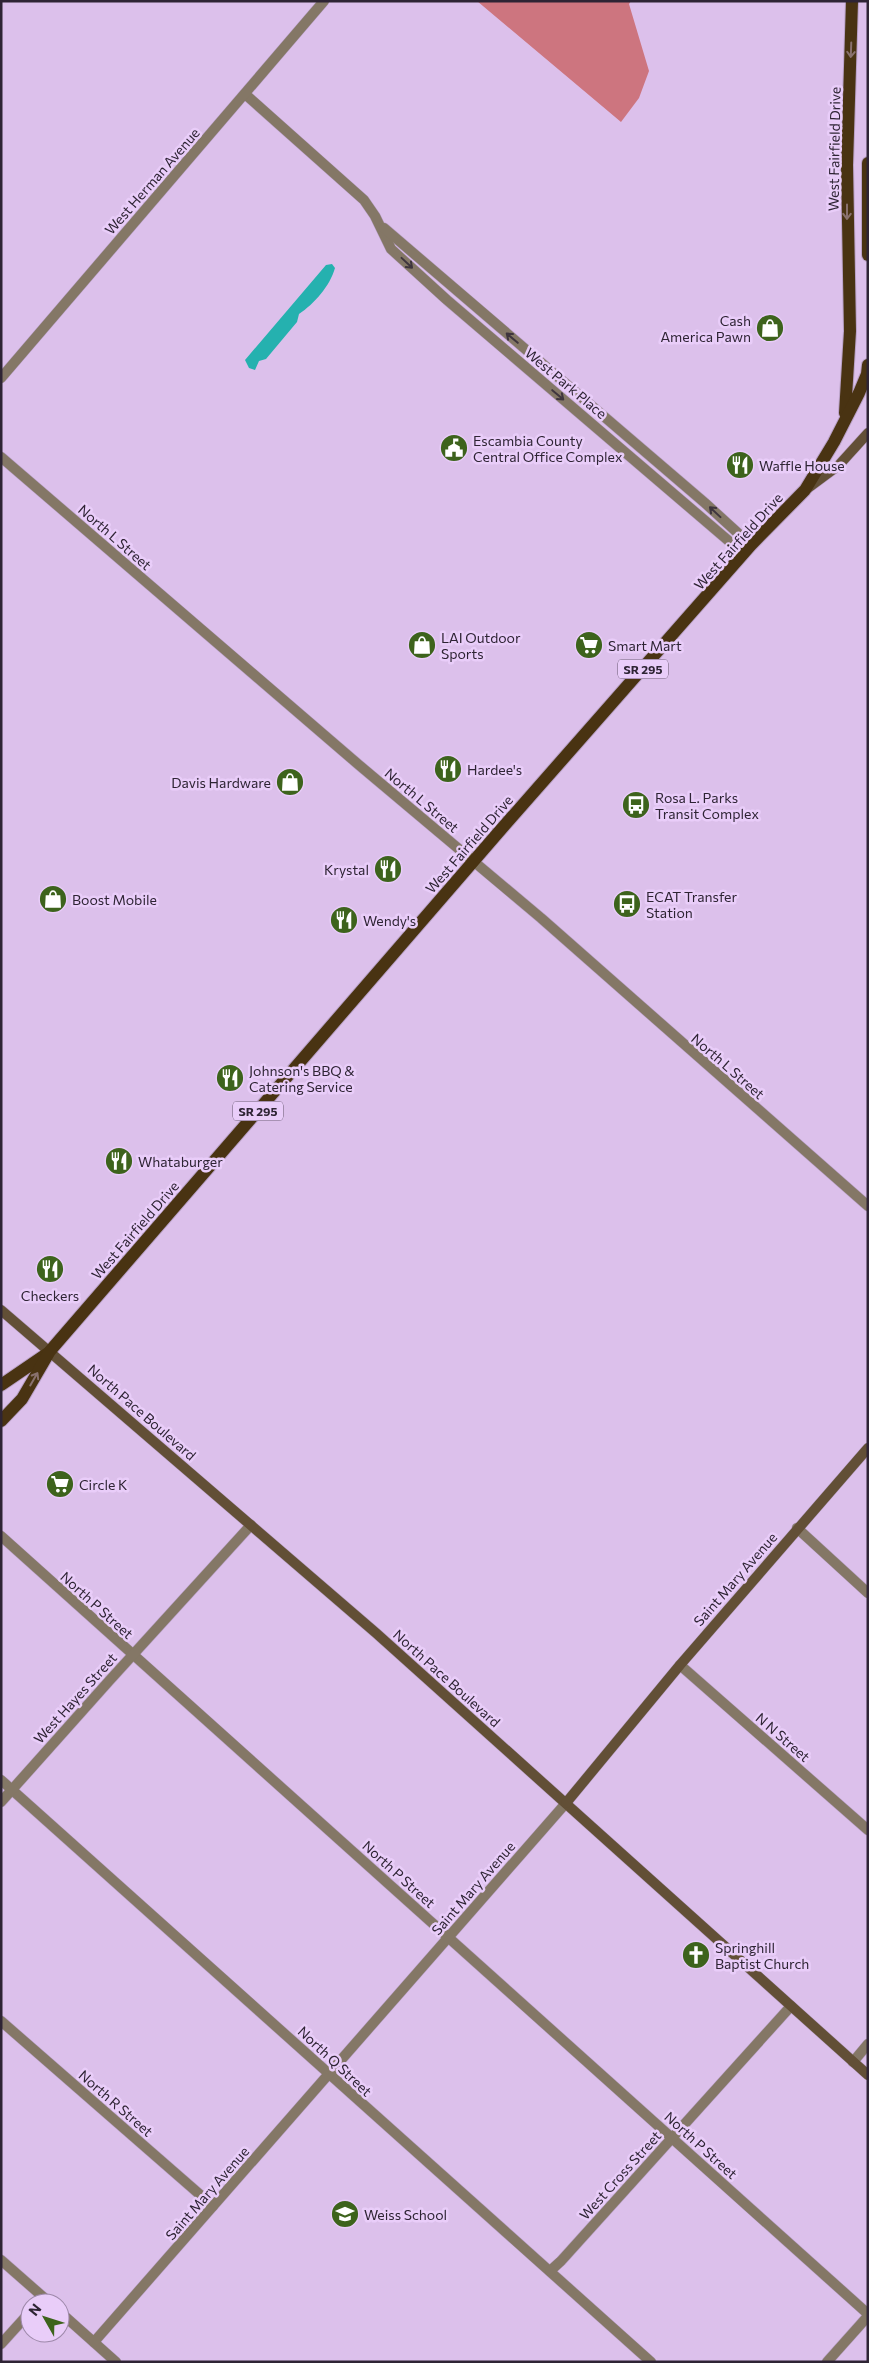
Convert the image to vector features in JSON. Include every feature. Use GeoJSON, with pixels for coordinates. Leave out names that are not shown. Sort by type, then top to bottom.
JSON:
{"type":"FeatureCollection","features":[{"type":"Feature","properties":{"kind":"main road","name":"West Fairfield Drive"},"geometry":{"type":"LineString","coordinates":[[1,1421],[22,1399],[50,1351],[747,550],[805,490],[845,421],[848,390],[850,331],[848,165],[852,1]]}},
{"type":"Feature","properties":{"kind":"main road"},"geometry":{"type":"LineString","coordinates":[[868,163],[868,255]]}},
{"type":"Feature","properties":{"kind":"main road"},"geometry":{"type":"LineString","coordinates":[[848,390],[868,371]]}},
{"type":"Feature","properties":{"kind":"main road","name":"SR 295"},"geometry":{"type":"LineString","coordinates":[[845,421],[868,371]]}},
{"type":"Feature","properties":{"kind":"main road"},"geometry":{"type":"LineString","coordinates":[[805,490],[839,465],[868,433]]}},
{"type":"Feature","properties":{"kind":"main road","name":"North Pace Boulevard"},"geometry":{"type":"LineString","coordinates":[[1,1310],[251,1525],[566,1803],[868,2075]]}},
{"type":"Feature","properties":{"kind":"main road","name":"West Fairfield Drive"},"geometry":{"type":"LineString","coordinates":[[1,1385],[50,1351]]}},
{"type":"Feature","properties":{"kind":"main road","name":"Saint Mary Avenue"},"geometry":{"type":"LineString","coordinates":[[566,1803],[680,1665],[868,1448]]}},
{"type":"Feature","properties":{"kind":"street","name":"West Herman Avenue"},"geometry":{"type":"LineString","coordinates":[[1,378],[324,1]]}},
{"type":"Feature","properties":{"kind":"street","name":"West Park Place"},"geometry":{"type":"LineString","coordinates":[[245,94],[364,200],[379,224],[391,249],[441,294],[747,550]]}},
{"type":"Feature","properties":{"kind":"street","name":"North L Street"},"geometry":{"type":"LineString","coordinates":[[1,457],[541,918],[868,1206]]}},
{"type":"Feature","properties":{"kind":"street","name":"West Hayes Street"},"geometry":{"type":"LineString","coordinates":[[1,1802],[251,1525]]}},
{"type":"Feature","properties":{"kind":"street"},"geometry":{"type":"LineString","coordinates":[[797,1528],[868,1593]]}},
{"type":"Feature","properties":{"kind":"street","name":"North P Street"},"geometry":{"type":"LineString","coordinates":[[1,1536],[868,2315]]}},
{"type":"Feature","properties":{"kind":"street","name":"N N Street"},"geometry":{"type":"LineString","coordinates":[[680,1665],[868,1830]]}},
{"type":"Feature","properties":{"kind":"street","name":"North Q Street"},"geometry":{"type":"LineString","coordinates":[[1,1780],[651,2362]]}},
{"type":"Feature","properties":{"kind":"street","name":"Saint Mary Avenue"},"geometry":{"type":"LineString","coordinates":[[94,2342],[566,1803]]}},
{"type":"Feature","properties":{"kind":"street","name":"West Cross Street"},"geometry":{"type":"LineString","coordinates":[[550,2271],[791,2006]]}},
{"type":"Feature","properties":{"kind":"street","name":"North R Street"},"geometry":{"type":"LineString","coordinates":[[1,2022],[213,2206]]}},
{"type":"Feature","properties":{"kind":"street"},"geometry":{"type":"LineString","coordinates":[[853,2062],[868,2044]]}},
{"type":"Feature","properties":{"kind":"street"},"geometry":{"type":"LineString","coordinates":[[1,2260],[36,2293]]}},
{"type":"Feature","properties":{"kind":"street"},"geometry":{"type":"LineString","coordinates":[[827,2362],[868,2315]]}},
{"type":"Feature","properties":{"kind":"street"},"geometry":{"type":"LineString","coordinates":[[70,2321],[116,2362]]}},
{"type":"Feature","properties":{"kind":"street"},"geometry":{"type":"LineString","coordinates":[[1,2344],[20,2323]]}},
{"type":"Feature","properties":{"kind":"shaded area"},"geometry":{"type":"Polygon","coordinates":[[[477,1],[631,1],[629,4],[649,71],[639,98],[621,122],[477,1]]]}},
{"type":"Feature","properties":{"kind":"shaded area"},"geometry":{"type":"Polygon","coordinates":[[[332,264],[335,268],[333,275],[321,294],[299,314],[297,322],[266,359],[259,361],[255,370],[249,368],[245,360],[326,265],[332,264]]]}},
{"type":"Feature","properties":{"kind":"place","name":"Cash America Pawn"},"geometry":{"type":"Point","coordinates":[770,328]}},
{"type":"Feature","properties":{"kind":"place","name":"Escambia County Central Office Complex"},"geometry":{"type":"Point","coordinates":[454,448]}},
{"type":"Feature","properties":{"kind":"place","name":"Waffle House"},"geometry":{"type":"Point","coordinates":[740,465]}},
{"type":"Feature","properties":{"kind":"place","name":"LAI Outdoor Sports"},"geometry":{"type":"Point","coordinates":[422,645]}},
{"type":"Feature","properties":{"kind":"place","name":"Smart Mart"},"geometry":{"type":"Point","coordinates":[589,645]}},
{"type":"Feature","properties":{"kind":"place","name":"Hardee's"},"geometry":{"type":"Point","coordinates":[448,769]}},
{"type":"Feature","properties":{"kind":"place","name":"Davis Hardware"},"geometry":{"type":"Point","coordinates":[290,782]}},
{"type":"Feature","properties":{"kind":"place","name":"Rosa L. Parks Transit Complex"},"geometry":{"type":"Point","coordinates":[636,805]}},
{"type":"Feature","properties":{"kind":"place","name":"Krystal"},"geometry":{"type":"Point","coordinates":[388,869]}},
{"type":"Feature","properties":{"kind":"place","name":"Boost Mobile"},"geometry":{"type":"Point","coordinates":[53,899]}},
{"type":"Feature","properties":{"kind":"place","name":"ECAT Transfer Station"},"geometry":{"type":"Point","coordinates":[627,904]}},
{"type":"Feature","properties":{"kind":"place","name":"Wendy's"},"geometry":{"type":"Point","coordinates":[344,920]}},
{"type":"Feature","properties":{"kind":"place","name":"Johnson's BBQ & Catering Service"},"geometry":{"type":"Point","coordinates":[230,1078]}},
{"type":"Feature","properties":{"kind":"place","name":"Whataburger"},"geometry":{"type":"Point","coordinates":[119,1161]}},
{"type":"Feature","properties":{"kind":"place","name":"Checkers"},"geometry":{"type":"Point","coordinates":[50,1269]}},
{"type":"Feature","properties":{"kind":"place","name":"Circle K"},"geometry":{"type":"Point","coordinates":[60,1484]}},
{"type":"Feature","properties":{"kind":"place","name":"Springhill Baptist Church"},"geometry":{"type":"Point","coordinates":[696,1955]}},
{"type":"Feature","properties":{"kind":"place","name":"Weiss School"},"geometry":{"type":"Point","coordinates":[345,2214]}}]}
